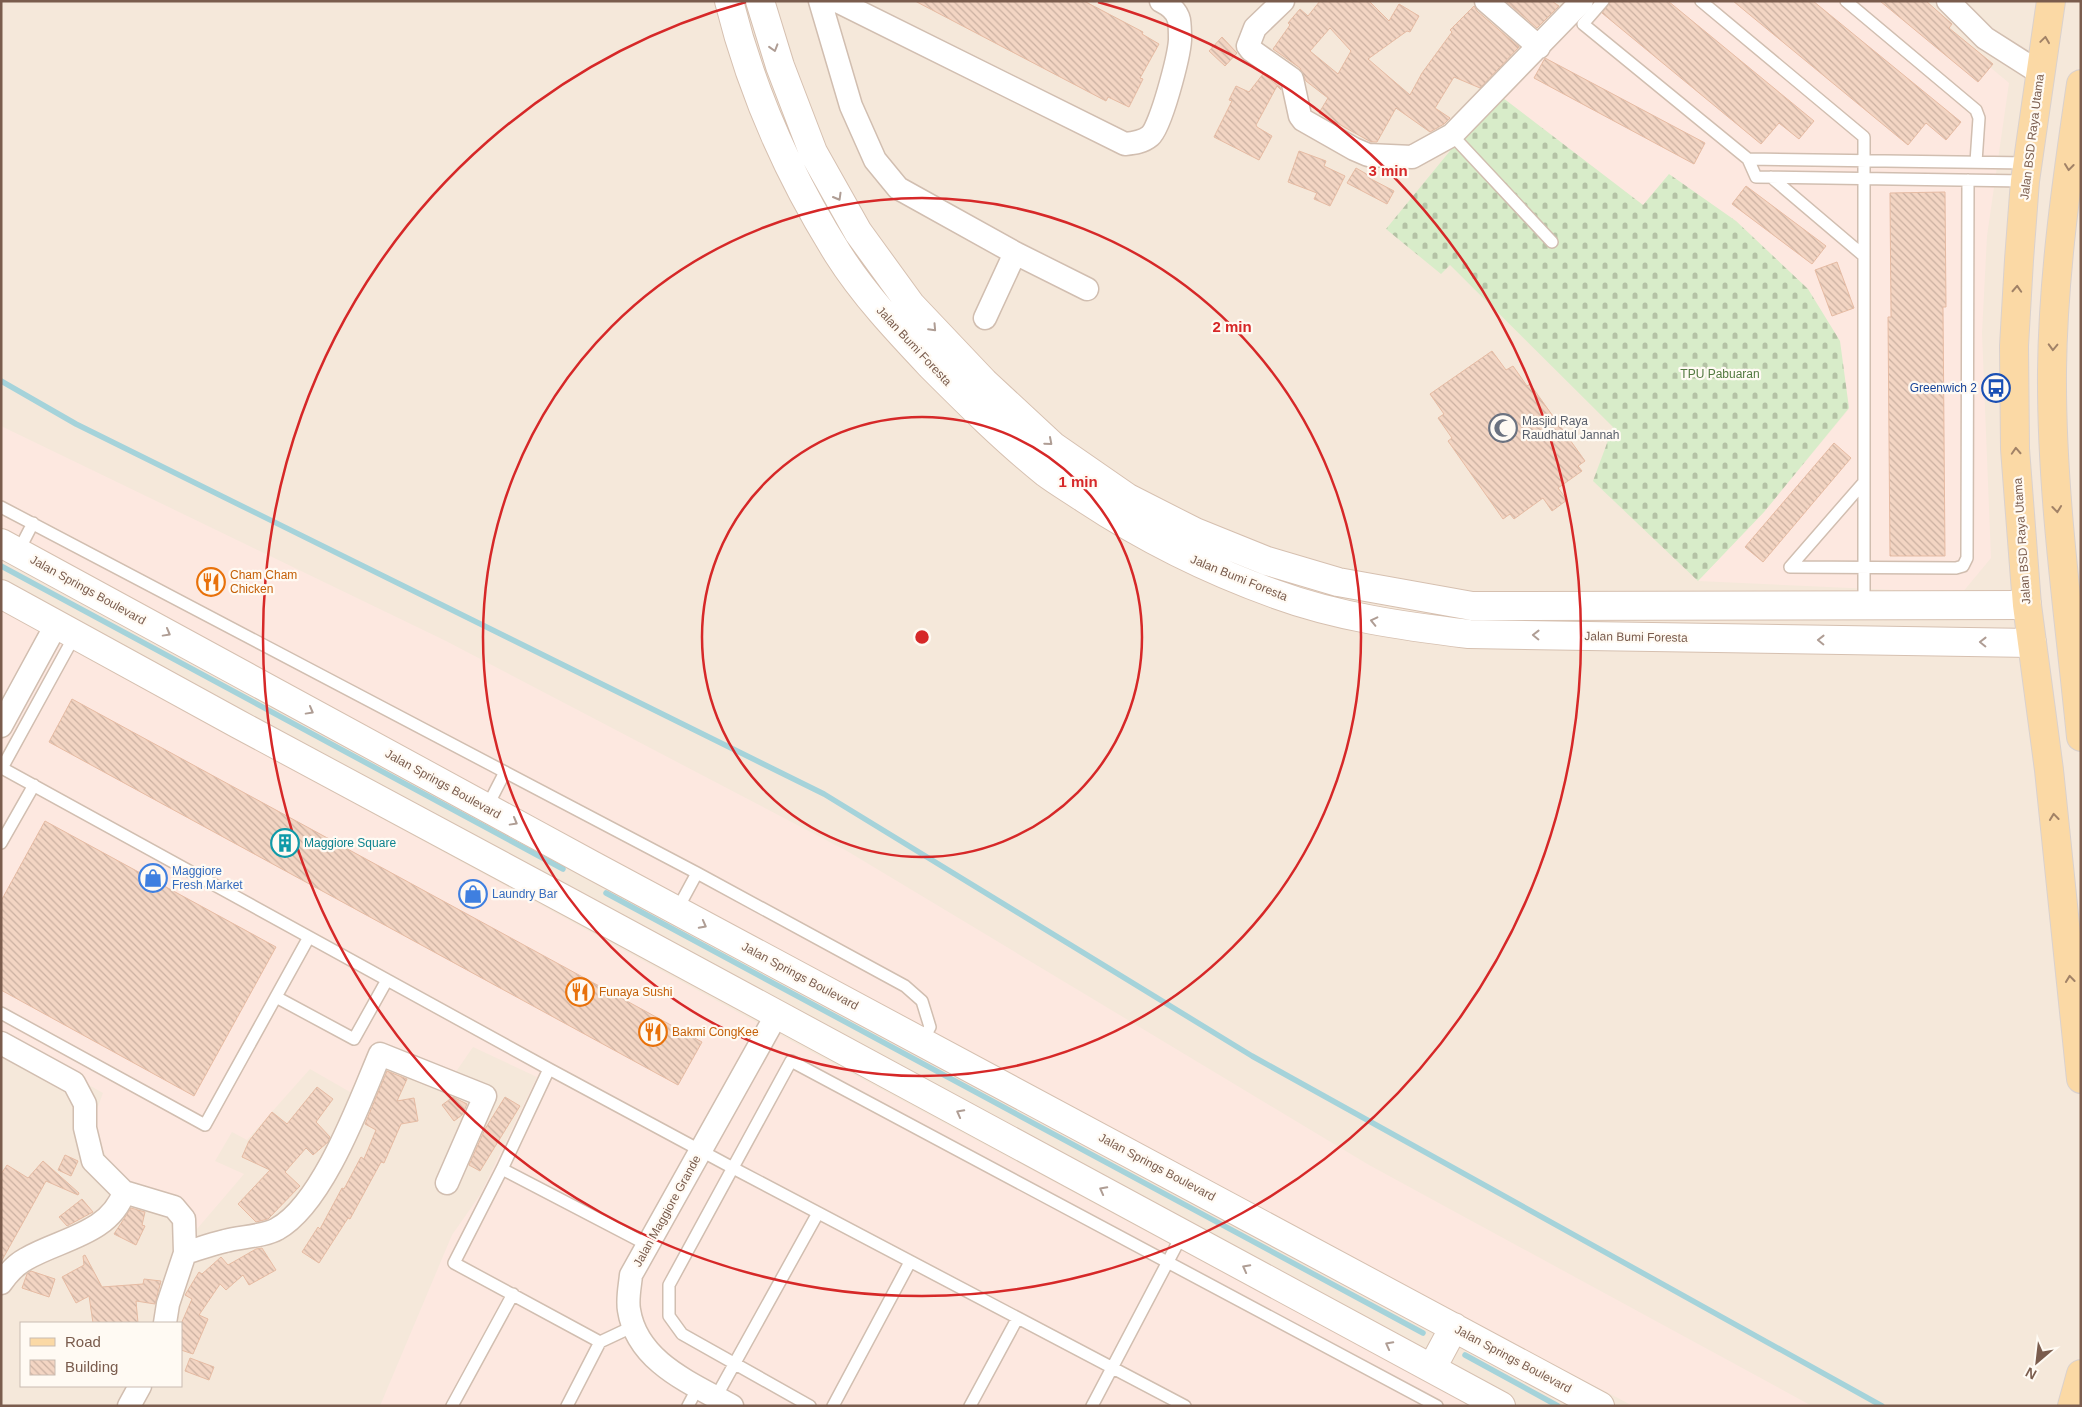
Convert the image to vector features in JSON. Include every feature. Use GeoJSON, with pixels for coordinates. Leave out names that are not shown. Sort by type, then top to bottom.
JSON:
{"type":"FeatureCollection","features":[{"type":"Feature","properties":{"kind":"main road","name":"Jalan Bumi Foresta"},"geometry":{"type":"LineString","coordinates":[[729,1],[754,86],[785,157],[839,255],[889,322],[975,411],[1047,474],[1124,525],[1182,555],[1275,595],[1324,610],[1389,624],[1469,634],[2032,643]]}},
{"type":"Feature","properties":{"kind":"main road"},"geometry":{"type":"LineString","coordinates":[[760,1],[780,66],[813,152],[858,232],[911,305],[984,382],[1053,446],[1128,498],[1195,532],[1268,561],[1338,582],[1472,606],[2027,604]]}},
{"type":"Feature","properties":{"kind":"main road","name":"Jalan BSD Raya Utama"},"geometry":{"type":"LineString","coordinates":[[2051,1],[2026,172],[2014,346],[2015,448],[2027,604],[2049,770],[2081,1080]]}},
{"type":"Feature","properties":{"kind":"main road"},"geometry":{"type":"LineString","coordinates":[[2081,84],[2077,132],[2056,285],[2052,371],[2055,487],[2074,610],[2081,737]]}},
{"type":"Feature","properties":{"kind":"main road","name":"Jalan Springs Boulevard"},"geometry":{"type":"LineString","coordinates":[[9,548],[592,865],[677,910],[926,1034],[1600,1406]]}},
{"type":"Feature","properties":{"kind":"main road"},"geometry":{"type":"LineString","coordinates":[[1,594],[1432,1368],[1484,1400]]}},
{"type":"Feature","properties":{"kind":"main road"},"geometry":{"type":"LineString","coordinates":[[1566,605],[1567,636]]}},
{"type":"Feature","properties":{"kind":"main road"},"geometry":{"type":"LineString","coordinates":[[573,904],[592,865]]}},
{"type":"Feature","properties":{"kind":"main road"},"geometry":{"type":"LineString","coordinates":[[1432,1368],[1454,1327]]}},
{"type":"Feature","properties":{"kind":"main road"},"geometry":{"type":"LineString","coordinates":[[2072,1406],[2081,1374]]}},
{"type":"Feature","properties":{"kind":"street"},"geometry":{"type":"LineString","coordinates":[[820,1],[851,106],[875,160],[898,188],[1015,253],[1087,289]]}},
{"type":"Feature","properties":{"kind":"street"},"geometry":{"type":"LineString","coordinates":[[837,1],[1125,144],[1142,141],[1152,135],[1160,120],[1180,40],[1179,20],[1176,13],[1161,1]]}},
{"type":"Feature","properties":{"kind":"street"},"geometry":{"type":"LineString","coordinates":[[1283,1],[1255,28],[1248,46],[1292,78],[1298,111],[1303,120],[1368,156],[1403,158],[1412,157],[1452,135],[1582,1]]}},
{"type":"Feature","properties":{"kind":"street"},"geometry":{"type":"LineString","coordinates":[[1486,1],[1539,47]]}},
{"type":"Feature","properties":{"kind":"street"},"geometry":{"type":"LineString","coordinates":[[1948,1],[1985,38],[2040,73]]}},
{"type":"Feature","properties":{"kind":"street"},"geometry":{"type":"LineString","coordinates":[[985,318],[1015,253]]}},
{"type":"Feature","properties":{"kind":"street"},"geometry":{"type":"LineString","coordinates":[[1,726],[66,630]]}},
{"type":"Feature","properties":{"kind":"street","name":"Jalan Maggiore Grande"},"geometry":{"type":"LineString","coordinates":[[709,1399],[658,1363],[638,1338],[628,1309],[631,1275],[776,1014]]}},
{"type":"Feature","properties":{"kind":"street"},"geometry":{"type":"LineString","coordinates":[[1,1042],[74,1083],[84,1104],[85,1128],[93,1161],[124,1192],[174,1207],[184,1219],[185,1253],[168,1304],[164,1322]]}},
{"type":"Feature","properties":{"kind":"street"},"geometry":{"type":"LineString","coordinates":[[185,1253],[222,1241],[276,1230],[294,1217],[311,1196],[342,1144],[380,1054],[485,1096],[447,1183]]}},
{"type":"Feature","properties":{"kind":"street"},"geometry":{"type":"LineString","coordinates":[[1,1283],[10,1270],[26,1259],[83,1235],[102,1222],[120,1203],[124,1192]]}},
{"type":"Feature","properties":{"kind":"street"},"geometry":{"type":"LineString","coordinates":[[129,1406],[139,1387]]}},
{"type":"Feature","properties":{"kind":"lane"},"geometry":{"type":"LineString","coordinates":[[1603,1],[1584,24],[1748,159],[1756,177],[1968,180],[2026,172]]}},
{"type":"Feature","properties":{"kind":"lane"},"geometry":{"type":"LineString","coordinates":[[1701,1],[1864,137],[1864,604]]}},
{"type":"Feature","properties":{"kind":"lane"},"geometry":{"type":"LineString","coordinates":[[1846,1],[1976,110],[1979,118],[1976,162]]}},
{"type":"Feature","properties":{"kind":"lane"},"geometry":{"type":"LineString","coordinates":[[1452,135],[1552,242]]}},
{"type":"Feature","properties":{"kind":"lane"},"geometry":{"type":"LineString","coordinates":[[1748,159],[1976,162],[2026,172]]}},
{"type":"Feature","properties":{"kind":"lane"},"geometry":{"type":"LineString","coordinates":[[1771,177],[1864,256]]}},
{"type":"Feature","properties":{"kind":"lane"},"geometry":{"type":"LineString","coordinates":[[1864,482],[1790,567],[1956,568],[1963,566],[1967,558],[1968,180]]}},
{"type":"Feature","properties":{"kind":"lane"},"geometry":{"type":"LineString","coordinates":[[1,507],[697,872],[905,986],[922,1002],[926,1034]]}},
{"type":"Feature","properties":{"kind":"lane"},"geometry":{"type":"LineString","coordinates":[[9,548],[33,523]]}},
{"type":"Feature","properties":{"kind":"lane"},"geometry":{"type":"LineString","coordinates":[[66,630],[2,768],[732,1168],[1185,1406]]}},
{"type":"Feature","properties":{"kind":"lane"},"geometry":{"type":"LineString","coordinates":[[487,807],[505,772]]}},
{"type":"Feature","properties":{"kind":"lane"},"geometry":{"type":"LineString","coordinates":[[1,843],[34,785]]}},
{"type":"Feature","properties":{"kind":"lane"},"geometry":{"type":"LineString","coordinates":[[677,910],[697,872]]}},
{"type":"Feature","properties":{"kind":"lane"},"geometry":{"type":"LineString","coordinates":[[1,1013],[206,1125],[309,937]]}},
{"type":"Feature","properties":{"kind":"lane"},"geometry":{"type":"LineString","coordinates":[[276,997],[354,1039],[387,980]]}},
{"type":"Feature","properties":{"kind":"lane"},"geometry":{"type":"LineString","coordinates":[[810,1406],[682,1334],[669,1316],[669,1285],[791,1062],[1437,1406]]}},
{"type":"Feature","properties":{"kind":"lane"},"geometry":{"type":"LineString","coordinates":[[549,1069],[502,1169],[454,1263],[600,1342]]}},
{"type":"Feature","properties":{"kind":"lane"},"geometry":{"type":"LineString","coordinates":[[502,1169],[648,1245]]}},
{"type":"Feature","properties":{"kind":"lane"},"geometry":{"type":"LineString","coordinates":[[709,1399],[734,1364],[818,1213]]}},
{"type":"Feature","properties":{"kind":"lane"},"geometry":{"type":"LineString","coordinates":[[1092,1406],[1183,1233]]}},
{"type":"Feature","properties":{"kind":"lane"},"geometry":{"type":"LineString","coordinates":[[833,1406],[910,1262]]}},
{"type":"Feature","properties":{"kind":"lane"},"geometry":{"type":"LineString","coordinates":[[452,1406],[514,1294]]}},
{"type":"Feature","properties":{"kind":"lane"},"geometry":{"type":"LineString","coordinates":[[970,1406],[1017,1319]]}},
{"type":"Feature","properties":{"kind":"lane"},"geometry":{"type":"LineString","coordinates":[[567,1406],[600,1342],[634,1326]]}},
{"type":"Feature","properties":{"kind":"shaded area"},"geometry":{"type":"Polygon","coordinates":[[[1,1],[2081,1],[2081,1406],[1,1406],[1,1]]]}},
{"type":"Feature","properties":{"kind":"shaded area"},"geometry":{"type":"Polygon","coordinates":[[[1593,1],[1924,1],[1972,52],[2009,83],[1987,236],[1982,333],[1991,558],[1962,593],[1698,581],[1764,512],[1849,409],[1808,289],[1736,221],[1643,205],[1503,98],[1593,1]]]}},
{"type":"Feature","properties":{"kind":"shaded area"},"geometry":{"type":"Polygon","coordinates":[[[1,426],[446,641],[847,851],[1369,1165],[1812,1406],[1633,1406],[754,944],[1,531],[1,426]]]}},
{"type":"Feature","properties":{"kind":"shaded area"},"geometry":{"type":"Polygon","coordinates":[[[1,610],[41,631],[5,696],[1,694],[1,610]]]}},
{"type":"Feature","properties":{"kind":"shaded area"},"geometry":{"type":"Polygon","coordinates":[[[54,640],[743,1015],[1472,1406],[380,1406],[452,1235],[480,1195],[537,1077],[473,1047],[453,1076],[377,1041],[350,1092],[310,1069],[247,1140],[232,1132],[215,1161],[244,1174],[191,1236],[190,1211],[181,1198],[135,1188],[113,1169],[99,1143],[93,1120],[103,1093],[1,1036],[1,736],[54,640]]]}},
{"type":"Feature","properties":{"kind":"green space","name":"TPU Pabuaran"},"geometry":{"type":"Polygon","coordinates":[[[1503,98],[1643,205],[1669,174],[1736,221],[1808,289],[1840,341],[1849,408],[1764,512],[1698,581],[1593,481],[1613,427],[1450,265],[1441,274],[1386,229],[1463,135],[1503,98]]]}},
{"type":"Feature","properties":{"kind":"building"},"geometry":{"type":"Polygon","coordinates":[[[915,1],[1084,1],[1143,32],[1142,34],[1159,44],[1140,78],[1143,79],[1129,107],[1108,97],[1106,101],[915,1]]]}},
{"type":"Feature","properties":{"kind":"building"},"geometry":{"type":"Polygon","coordinates":[[[1320,1],[1369,1],[1389,21],[1399,4],[1419,16],[1410,32],[1407,31],[1368,59],[1410,95],[1422,73],[1452,32],[1450,30],[1474,6],[1477,11],[1519,47],[1480,88],[1454,77],[1435,108],[1450,118],[1444,124],[1430,132],[1396,108],[1377,142],[1371,142],[1319,113],[1328,98],[1306,81],[1300,68],[1273,49],[1290,25],[1288,23],[1300,9],[1308,16],[1320,1]],[[1330,28],[1310,51],[1338,74],[1351,51],[1330,28]]]}},
{"type":"Feature","properties":{"kind":"building"},"geometry":{"type":"Polygon","coordinates":[[[1506,1],[1552,1],[1559,6],[1537,28],[1506,1]]]}},
{"type":"Feature","properties":{"kind":"building"},"geometry":{"type":"Polygon","coordinates":[[[1611,1],[1668,1],[1814,121],[1799,139],[1779,123],[1761,144],[1602,13],[1611,1]]]}},
{"type":"Feature","properties":{"kind":"building"},"geometry":{"type":"Polygon","coordinates":[[[1733,1],[1813,1],[1961,122],[1946,140],[1926,123],[1908,145],[1733,1]]]}},
{"type":"Feature","properties":{"kind":"building"},"geometry":{"type":"Polygon","coordinates":[[[1880,1],[1926,1],[1952,24],[1949,28],[1993,64],[1978,82],[1880,1]]]}},
{"type":"Feature","properties":{"kind":"building"},"geometry":{"type":"Polygon","coordinates":[[[1222,37],[1237,53],[1225,66],[1209,51],[1222,37]]]}},
{"type":"Feature","properties":{"kind":"building"},"geometry":{"type":"Polygon","coordinates":[[[1545,58],[1705,143],[1694,164],[1534,78],[1545,58]]]}},
{"type":"Feature","properties":{"kind":"building"},"geometry":{"type":"Polygon","coordinates":[[[1263,74],[1280,87],[1281,90],[1277,86],[1256,125],[1272,136],[1259,160],[1214,137],[1232,101],[1229,100],[1236,86],[1249,92],[1263,74]]]}},
{"type":"Feature","properties":{"kind":"building"},"geometry":{"type":"Polygon","coordinates":[[[1299,151],[1326,161],[1324,166],[1345,176],[1330,206],[1314,199],[1317,193],[1288,182],[1299,151]]]}},
{"type":"Feature","properties":{"kind":"building"},"geometry":{"type":"Polygon","coordinates":[[[1356,168],[1370,176],[1369,178],[1394,191],[1387,204],[1347,183],[1356,168]]]}},
{"type":"Feature","properties":{"kind":"building"},"geometry":{"type":"Polygon","coordinates":[[[1746,186],[1826,246],[1812,264],[1732,204],[1746,186]]]}},
{"type":"Feature","properties":{"kind":"building"},"geometry":{"type":"Polygon","coordinates":[[[1945,192],[1946,307],[1943,307],[1945,556],[1890,556],[1888,317],[1891,317],[1890,193],[1945,192]]]}},
{"type":"Feature","properties":{"kind":"building"},"geometry":{"type":"Polygon","coordinates":[[[1837,262],[1854,308],[1832,316],[1815,270],[1837,262]]]}},
{"type":"Feature","properties":{"kind":"building","name":"Masjid Raya Raudhatul Jannah"},"geometry":{"type":"Polygon","coordinates":[[[1492,351],[1506,370],[1513,366],[1527,386],[1530,384],[1585,461],[1578,466],[1582,471],[1558,488],[1567,500],[1552,511],[1543,498],[1514,519],[1510,514],[1503,519],[1448,441],[1452,438],[1438,418],[1444,414],[1430,394],[1492,351]]]}},
{"type":"Feature","properties":{"kind":"building"},"geometry":{"type":"Polygon","coordinates":[[[1834,443],[1851,458],[1763,562],[1745,547],[1834,443]]]}},
{"type":"Feature","properties":{"kind":"building","name":"Maggiore Square"},"geometry":{"type":"Polygon","coordinates":[[[72,699],[702,1042],[678,1085],[49,742],[72,699]]]}},
{"type":"Feature","properties":{"kind":"building"},"geometry":{"type":"Polygon","coordinates":[[[45,821],[276,947],[194,1096],[1,990],[1,901],[45,821]]]}},
{"type":"Feature","properties":{"kind":"building"},"geometry":{"type":"Polygon","coordinates":[[[387,1071],[407,1079],[397,1101],[414,1098],[418,1121],[401,1124],[384,1163],[381,1162],[350,1219],[348,1218],[319,1263],[302,1252],[318,1227],[320,1229],[361,1157],[364,1159],[376,1130],[365,1124],[387,1071]]]}},
{"type":"Feature","properties":{"kind":"building"},"geometry":{"type":"Polygon","coordinates":[[[317,1087],[333,1099],[316,1122],[330,1137],[328,1142],[313,1155],[306,1148],[285,1172],[300,1186],[268,1219],[256,1222],[238,1204],[270,1170],[242,1157],[249,1141],[272,1112],[287,1124],[317,1087]]]}},
{"type":"Feature","properties":{"kind":"building"},"geometry":{"type":"Polygon","coordinates":[[[453,1097],[467,1104],[462,1115],[454,1121],[442,1105],[453,1097]]]}},
{"type":"Feature","properties":{"kind":"building"},"geometry":{"type":"Polygon","coordinates":[[[505,1097],[520,1106],[480,1171],[469,1165],[485,1129],[505,1097]]]}},
{"type":"Feature","properties":{"kind":"building"},"geometry":{"type":"Polygon","coordinates":[[[65,1155],[78,1161],[71,1176],[58,1170],[65,1155]]]}},
{"type":"Feature","properties":{"kind":"building"},"geometry":{"type":"Polygon","coordinates":[[[43,1161],[79,1193],[78,1195],[46,1181],[1,1262],[1,1174],[7,1165],[28,1178],[43,1161]]]}},
{"type":"Feature","properties":{"kind":"building"},"geometry":{"type":"Polygon","coordinates":[[[82,1199],[93,1212],[67,1226],[59,1217],[82,1199]]]}},
{"type":"Feature","properties":{"kind":"building"},"geometry":{"type":"Polygon","coordinates":[[[131,1208],[145,1212],[142,1225],[145,1226],[136,1245],[114,1234],[131,1208]]]}},
{"type":"Feature","properties":{"kind":"building"},"geometry":{"type":"Polygon","coordinates":[[[262,1248],[276,1270],[249,1285],[243,1275],[226,1290],[220,1284],[199,1315],[208,1319],[193,1354],[182,1350],[182,1322],[192,1299],[185,1295],[199,1272],[202,1274],[221,1257],[228,1265],[256,1249],[262,1248]]]}},
{"type":"Feature","properties":{"kind":"building"},"geometry":{"type":"Polygon","coordinates":[[[85,1255],[102,1287],[143,1284],[144,1279],[161,1281],[155,1304],[136,1301],[138,1322],[93,1322],[89,1296],[76,1303],[62,1277],[84,1265],[83,1256],[85,1255]]]}},
{"type":"Feature","properties":{"kind":"building"},"geometry":{"type":"Polygon","coordinates":[[[31,1271],[55,1279],[49,1297],[22,1288],[27,1274],[31,1271]]]}},
{"type":"Feature","properties":{"kind":"building"},"geometry":{"type":"Polygon","coordinates":[[[190,1358],[214,1367],[209,1380],[185,1371],[190,1358]]]}},
{"type":"Feature","properties":{"kind":"waterway"},"geometry":{"type":"LineString","coordinates":[[1,381],[76,424],[824,794],[1252,1056],[1882,1406]]}},
{"type":"Feature","properties":{"kind":"waterway"},"geometry":{"type":"LineString","coordinates":[[1,566],[563,869]]}},
{"type":"Feature","properties":{"kind":"waterway"},"geometry":{"type":"LineString","coordinates":[[606,893],[1423,1333]]}},
{"type":"Feature","properties":{"kind":"waterway"},"geometry":{"type":"LineString","coordinates":[[1465,1355],[1558,1406]]}},
{"type":"Feature","properties":{"kind":"place","name":"Greenwich 2"},"geometry":{"type":"Point","coordinates":[1996,388]}},
{"type":"Feature","properties":{"kind":"place","name":"Masjid Raya Raudhatul Jannah"},"geometry":{"type":"Point","coordinates":[1503,428]}},
{"type":"Feature","properties":{"kind":"place","name":"Cham Cham Chicken"},"geometry":{"type":"Point","coordinates":[211,582]}},
{"type":"Feature","properties":{"kind":"place","name":"Maggiore Square"},"geometry":{"type":"Point","coordinates":[285,843]}},
{"type":"Feature","properties":{"kind":"place","name":"Maggiore Fresh Market"},"geometry":{"type":"Point","coordinates":[153,878]}},
{"type":"Feature","properties":{"kind":"place","name":"Laundry Bar"},"geometry":{"type":"Point","coordinates":[473,894]}},
{"type":"Feature","properties":{"kind":"place","name":"Funaya Sushi"},"geometry":{"type":"Point","coordinates":[580,992]}},
{"type":"Feature","properties":{"kind":"place","name":"Bakmi CongKee"},"geometry":{"type":"Point","coordinates":[653,1032]}}]}
